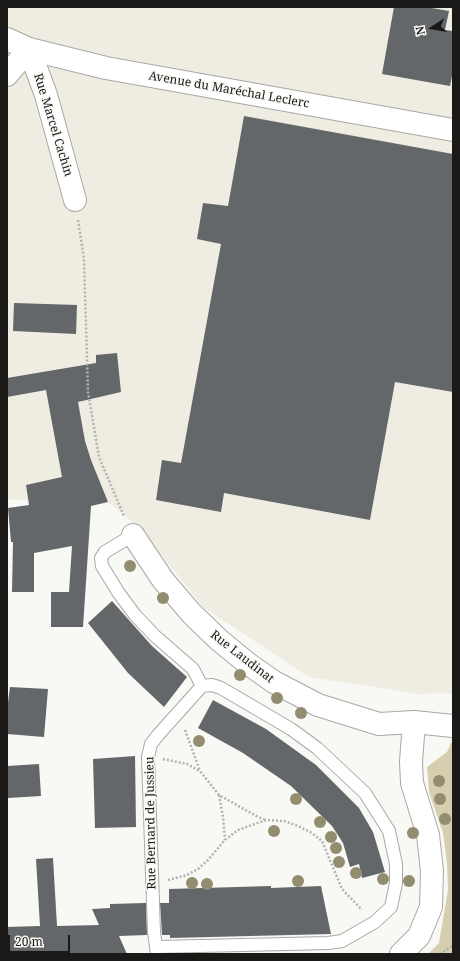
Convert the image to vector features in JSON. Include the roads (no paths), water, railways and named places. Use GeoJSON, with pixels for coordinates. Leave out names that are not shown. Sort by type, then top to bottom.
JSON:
{"type":"FeatureCollection","features":[{"type":"Feature","properties":{"kind":"street","name":"Avenue du Maréchal Leclerc"},"geometry":{"type":"LineString","coordinates":[[7,39],[29,49],[106,68],[453,130]]}},
{"type":"Feature","properties":{"kind":"street"},"geometry":{"type":"LineString","coordinates":[[7,75],[29,49]]}},
{"type":"Feature","properties":{"kind":"street","name":"Rue Marcel Cachin"},"geometry":{"type":"LineString","coordinates":[[29,49],[46,95],[75,200]]}},
{"type":"Feature","properties":{"kind":"street","name":"Rue Laudinat"},"geometry":{"type":"LineString","coordinates":[[133,535],[163,580],[191,613],[219,640],[247,663],[274,682],[318,705],[361,720],[379,724],[414,722],[453,726]]}},
{"type":"Feature","properties":{"kind":"street","name":"Rue Laudinat"},"geometry":{"type":"LineString","coordinates":[[414,722],[453,712]]}},
{"type":"Feature","properties":{"kind":"street"},"geometry":{"type":"LineString","coordinates":[[401,954],[419,936],[431,908],[432,871],[428,835],[412,782],[411,762],[414,722]]}},
{"type":"Feature","properties":{"kind":"lane"},"geometry":{"type":"LineString","coordinates":[[133,535],[105,552],[101,558],[102,566],[135,615],[155,636],[193,669],[202,686],[212,685],[221,688],[291,729],[317,748],[365,793],[389,831],[396,864],[396,883],[391,907],[375,922],[342,941],[328,943],[157,951]]}},
{"type":"Feature","properties":{"kind":"lane","name":"Rue Bernard de Jussieu"},"geometry":{"type":"LineString","coordinates":[[157,951],[154,932],[148,762],[151,744],[202,686]]}}]}
